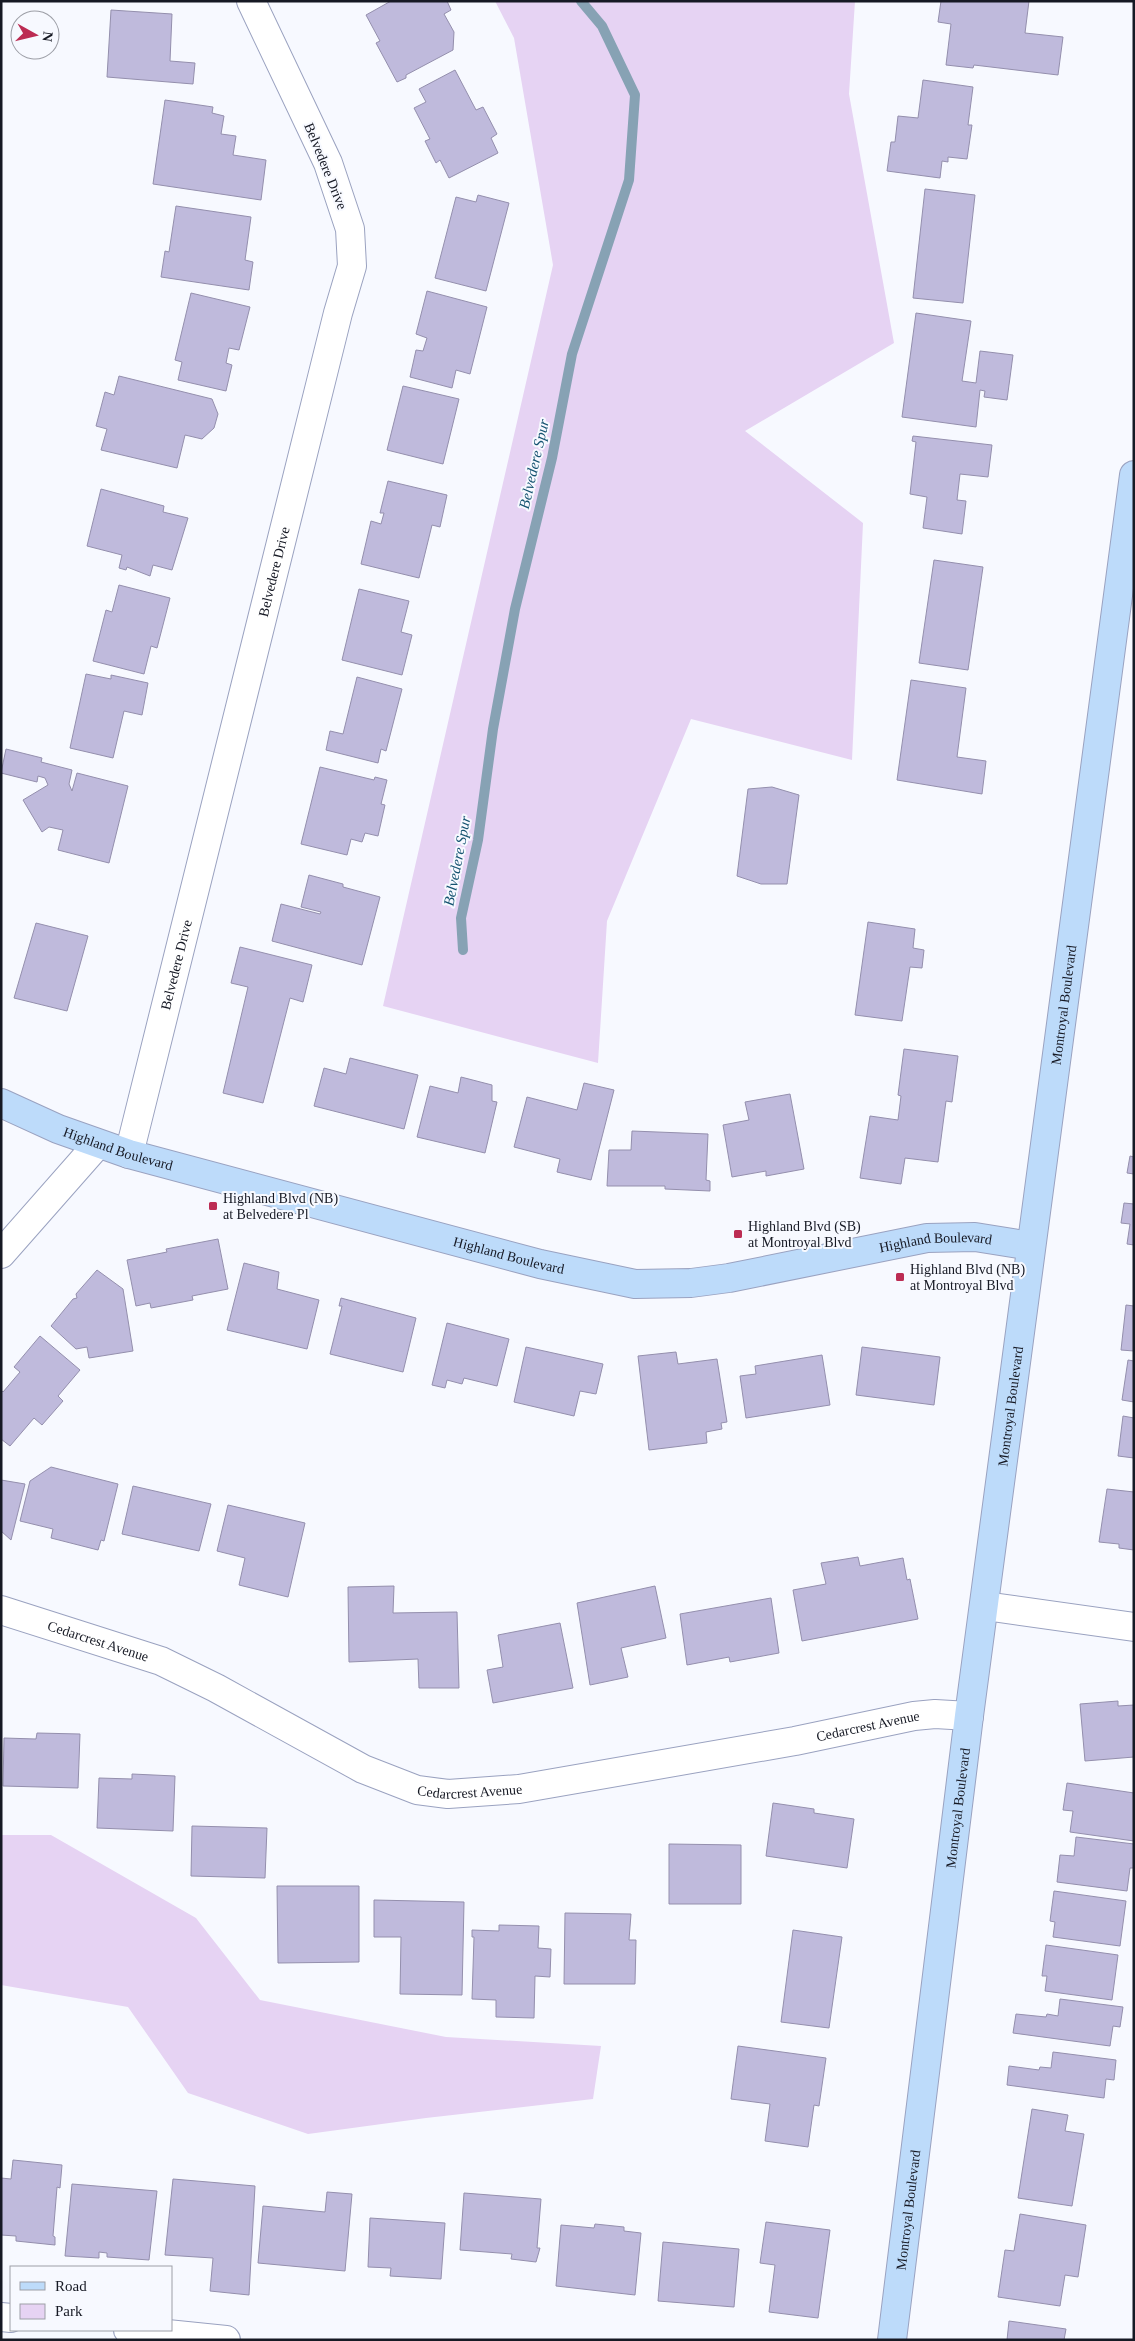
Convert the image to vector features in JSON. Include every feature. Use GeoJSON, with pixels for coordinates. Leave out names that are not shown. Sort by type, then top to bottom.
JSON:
{"type":"FeatureCollection","features":[{"type":"Feature","properties":{"kind":"street","name":"Belvedere Drive"},"geometry":{"type":"LineString","coordinates":[[129,1154],[336,323],[352,266],[350,229],[328,163],[251,1]]}},
{"type":"Feature","properties":{"kind":"street","name":"Montroyal Boulevard"},"geometry":{"type":"LineString","coordinates":[[892,2340],[969,1716],[1134,474]]}},
{"type":"Feature","properties":{"kind":"street","name":"Highland Boulevard"},"geometry":{"type":"LineString","coordinates":[[1,1103],[97,1145],[540,1264],[635,1284],[691,1283],[729,1278],[927,1238],[975,1237],[1031,1246]]}},
{"type":"Feature","properties":{"kind":"street"},"geometry":{"type":"LineString","coordinates":[[1,1254],[97,1145]]}},
{"type":"Feature","properties":{"kind":"street"},"geometry":{"type":"LineString","coordinates":[[985,1606],[1134,1626]]}},
{"type":"Feature","properties":{"kind":"street","name":"Cedarcrest Avenue"},"geometry":{"type":"LineString","coordinates":[[1,1610],[161,1661],[216,1688],[363,1769],[417,1790],[448,1794],[519,1790],[785,1742],[914,1716],[935,1714],[969,1716]]}},
{"type":"Feature","properties":{"kind":"street"},"geometry":{"type":"LineString","coordinates":[[138,2331],[226,2340]]}},
{"type":"Feature","properties":{"kind":"green space"},"geometry":{"type":"Polygon","coordinates":[[[495,1],[855,1],[849,94],[894,343],[745,431],[863,523],[852,760],[691,719],[607,921],[598,1063],[383,1006],[553,265],[514,38],[495,1]]]}},
{"type":"Feature","properties":{"kind":"green space"},"geometry":{"type":"Polygon","coordinates":[[[1,1835],[51,1835],[196,1918],[260,2000],[446,2037],[601,2046],[593,2099],[308,2134],[188,2093],[128,2007],[1,1985],[1,1835]]]}},
{"type":"Feature","properties":{"kind":"building"},"geometry":{"type":"Polygon","coordinates":[[[391,1],[447,1],[451,10],[444,14],[454,32],[453,50],[406,75],[406,78],[397,82],[376,43],[380,41],[366,15],[391,1]]]}},
{"type":"Feature","properties":{"kind":"building"},"geometry":{"type":"Polygon","coordinates":[[[941,1],[1029,1],[1025,33],[1063,37],[1058,75],[974,65],[973,68],[946,65],[951,24],[938,22],[941,1]]]}},
{"type":"Feature","properties":{"kind":"building"},"geometry":{"type":"Polygon","coordinates":[[[111,10],[172,14],[170,61],[195,63],[193,84],[107,77],[111,10]]]}},
{"type":"Feature","properties":{"kind":"building"},"geometry":{"type":"Polygon","coordinates":[[[455,70],[476,110],[483,107],[497,134],[491,138],[498,153],[449,178],[440,160],[436,163],[425,141],[430,139],[414,108],[426,102],[419,89],[455,70]]]}},
{"type":"Feature","properties":{"kind":"building"},"geometry":{"type":"Polygon","coordinates":[[[923,80],[973,87],[968,125],[972,125],[967,159],[948,157],[948,162],[942,161],[940,178],[887,171],[891,142],[895,142],[898,116],[918,118],[923,80]]]}},
{"type":"Feature","properties":{"kind":"building"},"geometry":{"type":"Polygon","coordinates":[[[165,100],[213,107],[212,113],[224,116],[221,134],[236,136],[233,155],[266,160],[261,200],[153,184],[165,100]]]}},
{"type":"Feature","properties":{"kind":"building"},"geometry":{"type":"Polygon","coordinates":[[[925,189],[975,195],[963,303],[913,298],[925,189]]]}},
{"type":"Feature","properties":{"kind":"building"},"geometry":{"type":"Polygon","coordinates":[[[478,195],[509,203],[486,291],[435,278],[456,197],[476,202],[478,195]]]}},
{"type":"Feature","properties":{"kind":"building"},"geometry":{"type":"Polygon","coordinates":[[[176,206],[251,217],[245,260],[253,262],[249,290],[161,277],[165,251],[169,252],[176,206]]]}},
{"type":"Feature","properties":{"kind":"building"},"geometry":{"type":"Polygon","coordinates":[[[427,291],[487,307],[470,374],[456,370],[452,388],[410,377],[416,350],[423,351],[427,338],[416,334],[427,291]]]}},
{"type":"Feature","properties":{"kind":"building"},"geometry":{"type":"Polygon","coordinates":[[[191,293],[250,307],[239,350],[229,348],[226,363],[232,365],[226,391],[178,380],[182,362],[175,360],[191,293]]]}},
{"type":"Feature","properties":{"kind":"building"},"geometry":{"type":"Polygon","coordinates":[[[916,313],[971,321],[962,381],[976,383],[980,351],[1013,355],[1007,400],[984,397],[985,391],[980,390],[976,427],[902,417],[916,313]]]}},
{"type":"Feature","properties":{"kind":"building"},"geometry":{"type":"Polygon","coordinates":[[[119,376],[212,399],[218,414],[214,428],[202,439],[185,435],[177,468],[101,450],[107,429],[96,426],[105,392],[114,395],[119,376]]]}},
{"type":"Feature","properties":{"kind":"building"},"geometry":{"type":"Polygon","coordinates":[[[403,386],[459,399],[443,464],[387,450],[403,386]]]}},
{"type":"Feature","properties":{"kind":"building"},"geometry":{"type":"Polygon","coordinates":[[[913,436],[992,445],[988,477],[960,474],[957,500],[966,501],[962,534],[923,528],[927,497],[910,494],[916,442],[912,441],[913,436]]]}},
{"type":"Feature","properties":{"kind":"building"},"geometry":{"type":"Polygon","coordinates":[[[388,481],[447,495],[440,527],[432,525],[419,578],[361,564],[371,521],[381,524],[384,513],[380,513],[388,481]]]}},
{"type":"Feature","properties":{"kind":"building"},"geometry":{"type":"Polygon","coordinates":[[[101,489],[164,506],[163,512],[188,518],[172,570],[153,565],[150,576],[127,567],[126,570],[119,568],[122,555],[87,546],[101,489]]]}},
{"type":"Feature","properties":{"kind":"building"},"geometry":{"type":"Polygon","coordinates":[[[934,560],[983,567],[968,670],[919,663],[934,560]]]}},
{"type":"Feature","properties":{"kind":"building"},"geometry":{"type":"Polygon","coordinates":[[[119,585],[170,598],[157,648],[151,646],[144,674],[93,661],[106,610],[112,612],[119,585]]]}},
{"type":"Feature","properties":{"kind":"building"},"geometry":{"type":"Polygon","coordinates":[[[359,589],[409,601],[401,632],[412,635],[402,675],[342,660],[359,589]]]}},
{"type":"Feature","properties":{"kind":"building"},"geometry":{"type":"Polygon","coordinates":[[[86,674],[111,679],[111,675],[148,683],[142,715],[124,711],[113,758],[70,748],[86,674]]]}},
{"type":"Feature","properties":{"kind":"building"},"geometry":{"type":"Polygon","coordinates":[[[357,677],[402,689],[386,751],[381,749],[378,763],[326,750],[330,731],[343,734],[357,677]]]}},
{"type":"Feature","properties":{"kind":"building"},"geometry":{"type":"Polygon","coordinates":[[[911,680],[966,688],[957,757],[986,761],[982,794],[897,780],[911,680]]]}},
{"type":"Feature","properties":{"kind":"building"},"geometry":{"type":"Polygon","coordinates":[[[6,749],[42,758],[41,762],[72,770],[69,784],[72,791],[77,773],[128,786],[109,863],[58,850],[63,830],[49,827],[42,832],[23,800],[48,785],[45,778],[38,776],[37,782],[1,773],[6,749]]]}},
{"type":"Feature","properties":{"kind":"building"},"geometry":{"type":"Polygon","coordinates":[[[320,767],[374,780],[375,777],[387,780],[381,804],[385,805],[378,836],[365,833],[362,842],[351,839],[347,855],[301,844],[320,767]]]}},
{"type":"Feature","properties":{"kind":"building"},"geometry":{"type":"Polygon","coordinates":[[[772,787],[799,795],[787,884],[761,884],[737,876],[748,789],[772,787]]]}},
{"type":"Feature","properties":{"kind":"building"},"geometry":{"type":"Polygon","coordinates":[[[309,875],[380,897],[362,965],[272,941],[281,904],[320,914],[321,912],[301,907],[309,875]]]}},
{"type":"Feature","properties":{"kind":"building"},"geometry":{"type":"Polygon","coordinates":[[[868,922],[915,929],[913,948],[924,950],[922,968],[910,967],[902,1021],[855,1015],[868,922]]]}},
{"type":"Feature","properties":{"kind":"building"},"geometry":{"type":"Polygon","coordinates":[[[36,923],[88,936],[67,1011],[14,998],[36,923]]]}},
{"type":"Feature","properties":{"kind":"building"},"geometry":{"type":"Polygon","coordinates":[[[240,947],[312,965],[303,1002],[290,998],[263,1103],[223,1093],[248,987],[231,983],[240,947]]]}},
{"type":"Feature","properties":{"kind":"building"},"geometry":{"type":"Polygon","coordinates":[[[904,1049],[958,1056],[952,1102],[946,1101],[938,1162],[905,1158],[901,1184],[860,1178],[870,1116],[898,1120],[901,1096],[898,1095],[904,1049]]]}},
{"type":"Feature","properties":{"kind":"building"},"geometry":{"type":"Polygon","coordinates":[[[350,1058],[418,1075],[404,1129],[314,1106],[324,1068],[346,1074],[350,1058]]]}},
{"type":"Feature","properties":{"kind":"building"},"geometry":{"type":"Polygon","coordinates":[[[461,1077],[492,1085],[492,1101],[497,1102],[485,1153],[417,1137],[430,1086],[458,1093],[461,1077]]]}},
{"type":"Feature","properties":{"kind":"building"},"geometry":{"type":"Polygon","coordinates":[[[584,1083],[614,1090],[591,1180],[557,1172],[560,1159],[514,1147],[527,1097],[577,1110],[584,1083]]]}},
{"type":"Feature","properties":{"kind":"building"},"geometry":{"type":"Polygon","coordinates":[[[790,1094],[804,1169],[766,1176],[766,1171],[732,1177],[723,1125],[749,1120],[745,1102],[790,1094]]]}},
{"type":"Feature","properties":{"kind":"building"},"geometry":{"type":"Polygon","coordinates":[[[632,1131],[708,1134],[706,1180],[710,1181],[710,1191],[665,1189],[665,1186],[607,1186],[609,1150],[631,1150],[632,1131]]]}},
{"type":"Feature","properties":{"kind":"building"},"geometry":{"type":"Polygon","coordinates":[[[1130,1156],[1134,1157],[1134,1174],[1127,1173],[1130,1156]]]}},
{"type":"Feature","properties":{"kind":"building"},"geometry":{"type":"Polygon","coordinates":[[[1124,1203],[1134,1204],[1134,1245],[1127,1244],[1130,1224],[1121,1223],[1124,1203]]]}},
{"type":"Feature","properties":{"kind":"building"},"geometry":{"type":"Polygon","coordinates":[[[218,1239],[228,1289],[192,1296],[193,1300],[151,1308],[150,1303],[136,1306],[127,1260],[167,1252],[166,1249],[218,1239]]]}},
{"type":"Feature","properties":{"kind":"building"},"geometry":{"type":"Polygon","coordinates":[[[244,1263],[279,1272],[277,1289],[319,1300],[307,1349],[227,1330],[244,1263]]]}},
{"type":"Feature","properties":{"kind":"building"},"geometry":{"type":"Polygon","coordinates":[[[97,1270],[123,1289],[133,1351],[89,1358],[87,1347],[76,1349],[51,1326],[73,1299],[77,1298],[76,1294],[97,1270]]]}},
{"type":"Feature","properties":{"kind":"building"},"geometry":{"type":"Polygon","coordinates":[[[341,1298],[416,1318],[403,1372],[330,1354],[342,1306],[339,1306],[341,1298]]]}},
{"type":"Feature","properties":{"kind":"building"},"geometry":{"type":"Polygon","coordinates":[[[1126,1305],[1134,1306],[1134,1351],[1121,1350],[1126,1305]]]}},
{"type":"Feature","properties":{"kind":"building"},"geometry":{"type":"Polygon","coordinates":[[[447,1323],[509,1339],[497,1386],[464,1378],[462,1384],[447,1380],[445,1388],[432,1385],[447,1323]]]}},
{"type":"Feature","properties":{"kind":"building"},"geometry":{"type":"Polygon","coordinates":[[[40,1336],[80,1370],[58,1396],[63,1401],[42,1425],[34,1418],[10,1446],[1,1439],[1,1390],[3,1392],[20,1372],[14,1367],[40,1336]]]}},
{"type":"Feature","properties":{"kind":"building"},"geometry":{"type":"Polygon","coordinates":[[[526,1347],[603,1364],[596,1394],[580,1391],[574,1416],[514,1402],[526,1347]]]}},
{"type":"Feature","properties":{"kind":"building"},"geometry":{"type":"Polygon","coordinates":[[[862,1347],[940,1357],[934,1405],[856,1395],[862,1347]]]}},
{"type":"Feature","properties":{"kind":"building"},"geometry":{"type":"Polygon","coordinates":[[[676,1352],[678,1364],[717,1359],[727,1422],[721,1423],[722,1429],[706,1432],[707,1443],[649,1450],[638,1356],[676,1352]]]}},
{"type":"Feature","properties":{"kind":"building"},"geometry":{"type":"Polygon","coordinates":[[[822,1355],[830,1405],[746,1418],[740,1376],[756,1374],[755,1366],[822,1355]]]}},
{"type":"Feature","properties":{"kind":"building"},"geometry":{"type":"Polygon","coordinates":[[[1128,1360],[1134,1361],[1134,1402],[1122,1400],[1128,1360]]]}},
{"type":"Feature","properties":{"kind":"building"},"geometry":{"type":"Polygon","coordinates":[[[1123,1416],[1134,1418],[1134,1458],[1118,1456],[1123,1416]]]}},
{"type":"Feature","properties":{"kind":"building"},"geometry":{"type":"Polygon","coordinates":[[[51,1467],[118,1484],[104,1541],[101,1540],[98,1550],[51,1538],[53,1529],[20,1521],[30,1481],[51,1467]]]}},
{"type":"Feature","properties":{"kind":"building"},"geometry":{"type":"Polygon","coordinates":[[[1,1480],[25,1484],[11,1540],[1,1531],[1,1480]]]}},
{"type":"Feature","properties":{"kind":"building"},"geometry":{"type":"Polygon","coordinates":[[[133,1486],[211,1504],[199,1551],[122,1534],[133,1486]]]}},
{"type":"Feature","properties":{"kind":"building"},"geometry":{"type":"Polygon","coordinates":[[[1107,1489],[1134,1492],[1134,1550],[1119,1548],[1119,1544],[1099,1542],[1107,1489]]]}},
{"type":"Feature","properties":{"kind":"building"},"geometry":{"type":"Polygon","coordinates":[[[228,1505],[305,1523],[288,1597],[239,1585],[245,1558],[217,1551],[228,1505]]]}},
{"type":"Feature","properties":{"kind":"building"},"geometry":{"type":"Polygon","coordinates":[[[858,1557],[860,1566],[903,1558],[907,1580],[910,1579],[918,1619],[802,1641],[793,1590],[826,1584],[821,1563],[858,1557]]]}},
{"type":"Feature","properties":{"kind":"building"},"geometry":{"type":"Polygon","coordinates":[[[394,1586],[393,1613],[457,1612],[459,1688],[419,1688],[418,1659],[349,1662],[348,1587],[394,1586]]]}},
{"type":"Feature","properties":{"kind":"building"},"geometry":{"type":"Polygon","coordinates":[[[655,1586],[666,1638],[621,1648],[628,1677],[590,1685],[577,1603],[655,1586]]]}},
{"type":"Feature","properties":{"kind":"building"},"geometry":{"type":"Polygon","coordinates":[[[771,1598],[779,1653],[730,1662],[729,1657],[687,1665],[680,1614],[771,1598]]]}},
{"type":"Feature","properties":{"kind":"building"},"geometry":{"type":"Polygon","coordinates":[[[560,1623],[573,1688],[493,1703],[487,1670],[503,1667],[498,1635],[560,1623]]]}},
{"type":"Feature","properties":{"kind":"building"},"geometry":{"type":"Polygon","coordinates":[[[1118,1701],[1118,1706],[1134,1705],[1134,1757],[1085,1761],[1080,1704],[1118,1701]]]}},
{"type":"Feature","properties":{"kind":"building"},"geometry":{"type":"Polygon","coordinates":[[[37,1733],[80,1734],[78,1788],[3,1786],[4,1738],[36,1739],[37,1733]]]}},
{"type":"Feature","properties":{"kind":"building"},"geometry":{"type":"Polygon","coordinates":[[[132,1774],[175,1776],[173,1831],[97,1828],[99,1778],[132,1779],[132,1774]]]}},
{"type":"Feature","properties":{"kind":"building"},"geometry":{"type":"Polygon","coordinates":[[[1067,1783],[1134,1793],[1134,1841],[1070,1832],[1073,1811],[1063,1810],[1067,1783]]]}},
{"type":"Feature","properties":{"kind":"building"},"geometry":{"type":"Polygon","coordinates":[[[773,1803],[814,1809],[814,1813],[854,1819],[847,1868],[766,1856],[773,1803]]]}},
{"type":"Feature","properties":{"kind":"building"},"geometry":{"type":"Polygon","coordinates":[[[192,1826],[267,1828],[265,1878],[191,1876],[192,1826]]]}},
{"type":"Feature","properties":{"kind":"building"},"geometry":{"type":"Polygon","coordinates":[[[1076,1837],[1134,1844],[1134,1868],[1130,1868],[1127,1891],[1057,1882],[1060,1855],[1074,1856],[1076,1837]]]}},
{"type":"Feature","properties":{"kind":"building"},"geometry":{"type":"Polygon","coordinates":[[[669,1844],[741,1845],[741,1904],[669,1904],[669,1844]]]}},
{"type":"Feature","properties":{"kind":"building"},"geometry":{"type":"Polygon","coordinates":[[[277,1886],[359,1886],[359,1962],[278,1963],[277,1886]]]}},
{"type":"Feature","properties":{"kind":"building"},"geometry":{"type":"Polygon","coordinates":[[[1054,1891],[1126,1901],[1120,1946],[1053,1937],[1055,1922],[1050,1921],[1054,1891]]]}},
{"type":"Feature","properties":{"kind":"building"},"geometry":{"type":"Polygon","coordinates":[[[374,1900],[464,1902],[462,1995],[400,1994],[401,1937],[374,1937],[374,1900]]]}},
{"type":"Feature","properties":{"kind":"building"},"geometry":{"type":"Polygon","coordinates":[[[565,1913],[631,1914],[629,1940],[636,1940],[635,1984],[564,1984],[565,1913]]]}},
{"type":"Feature","properties":{"kind":"building"},"geometry":{"type":"Polygon","coordinates":[[[499,1925],[539,1926],[538,1948],[551,1949],[550,1977],[535,1976],[534,2018],[496,2017],[496,2000],[472,1999],[474,1937],[472,1937],[472,1930],[499,1931],[499,1925]]]}},
{"type":"Feature","properties":{"kind":"building"},"geometry":{"type":"Polygon","coordinates":[[[793,1930],[842,1937],[829,2028],[781,2022],[793,1930]]]}},
{"type":"Feature","properties":{"kind":"building"},"geometry":{"type":"Polygon","coordinates":[[[1046,1945],[1118,1955],[1112,2000],[1045,1991],[1047,1976],[1042,1976],[1046,1945]]]}},
{"type":"Feature","properties":{"kind":"building"},"geometry":{"type":"Polygon","coordinates":[[[1060,1999],[1123,2007],[1120,2027],[1113,2026],[1110,2046],[1013,2033],[1016,2014],[1046,2017],[1047,2014],[1058,2016],[1060,1999]]]}},
{"type":"Feature","properties":{"kind":"building"},"geometry":{"type":"Polygon","coordinates":[[[738,2046],[826,2058],[819,2106],[814,2105],[808,2147],[765,2141],[770,2104],[731,2099],[738,2046]]]}},
{"type":"Feature","properties":{"kind":"building"},"geometry":{"type":"Polygon","coordinates":[[[1053,2052],[1116,2060],[1114,2080],[1106,2079],[1104,2098],[1007,2085],[1009,2066],[1039,2070],[1040,2067],[1051,2068],[1053,2052]]]}},
{"type":"Feature","properties":{"kind":"building"},"geometry":{"type":"Polygon","coordinates":[[[1032,2109],[1068,2115],[1065,2131],[1084,2134],[1072,2206],[1018,2198],[1032,2109]]]}},
{"type":"Feature","properties":{"kind":"building"},"geometry":{"type":"Polygon","coordinates":[[[13,2160],[62,2165],[60,2188],[57,2187],[53,2236],[55,2237],[55,2245],[16,2241],[16,2236],[1,2235],[1,2178],[11,2179],[13,2160]]]}},
{"type":"Feature","properties":{"kind":"building"},"geometry":{"type":"Polygon","coordinates":[[[173,2179],[255,2186],[249,2295],[210,2291],[213,2258],[165,2255],[173,2179]]]}},
{"type":"Feature","properties":{"kind":"building"},"geometry":{"type":"Polygon","coordinates":[[[72,2184],[157,2191],[149,2260],[107,2257],[107,2253],[99,2252],[99,2258],[65,2256],[72,2184]]]}},
{"type":"Feature","properties":{"kind":"building"},"geometry":{"type":"Polygon","coordinates":[[[327,2192],[352,2194],[345,2271],[258,2263],[263,2206],[325,2212],[327,2192]]]}},
{"type":"Feature","properties":{"kind":"building"},"geometry":{"type":"Polygon","coordinates":[[[464,2193],[541,2199],[537,2248],[540,2248],[536,2262],[511,2259],[512,2254],[460,2250],[464,2193]]]}},
{"type":"Feature","properties":{"kind":"building"},"geometry":{"type":"Polygon","coordinates":[[[1020,2214],[1086,2225],[1078,2277],[1065,2275],[1060,2306],[998,2297],[1005,2250],[1014,2251],[1020,2214]]]}},
{"type":"Feature","properties":{"kind":"building"},"geometry":{"type":"Polygon","coordinates":[[[370,2218],[445,2223],[441,2279],[390,2276],[391,2268],[368,2267],[370,2218]]]}},
{"type":"Feature","properties":{"kind":"building"},"geometry":{"type":"Polygon","coordinates":[[[766,2222],[830,2230],[818,2318],[769,2312],[775,2265],[760,2263],[766,2222]]]}},
{"type":"Feature","properties":{"kind":"building"},"geometry":{"type":"Polygon","coordinates":[[[595,2224],[624,2227],[624,2231],[641,2233],[635,2295],[556,2286],[561,2225],[594,2228],[595,2224]]]}},
{"type":"Feature","properties":{"kind":"building"},"geometry":{"type":"Polygon","coordinates":[[[663,2242],[739,2249],[734,2307],[658,2301],[663,2242]]]}},
{"type":"Feature","properties":{"kind":"building"},"geometry":{"type":"Polygon","coordinates":[[[1009,2321],[1066,2329],[1064,2340],[1007,2340],[1009,2321]]]}},
{"type":"Feature","properties":{"kind":"waterway","name":"Belvedere Spur"},"geometry":{"type":"LineString","coordinates":[[463,950],[461,918],[478,840],[493,729],[515,609],[552,458],[572,354],[629,180],[635,95],[602,26],[581,1]]}},
{"type":"Feature","properties":{"kind":"place","name":"Highland Blvd (NB) at Belvedere Pl"},"geometry":{"type":"Point","coordinates":[213,1206]}},
{"type":"Feature","properties":{"kind":"place","name":"Highland Blvd (SB) at Montroyal Blvd"},"geometry":{"type":"Point","coordinates":[738,1234]}},
{"type":"Feature","properties":{"kind":"place","name":"Highland Blvd (NB) at Montroyal Blvd"},"geometry":{"type":"Point","coordinates":[900,1277]}}]}
